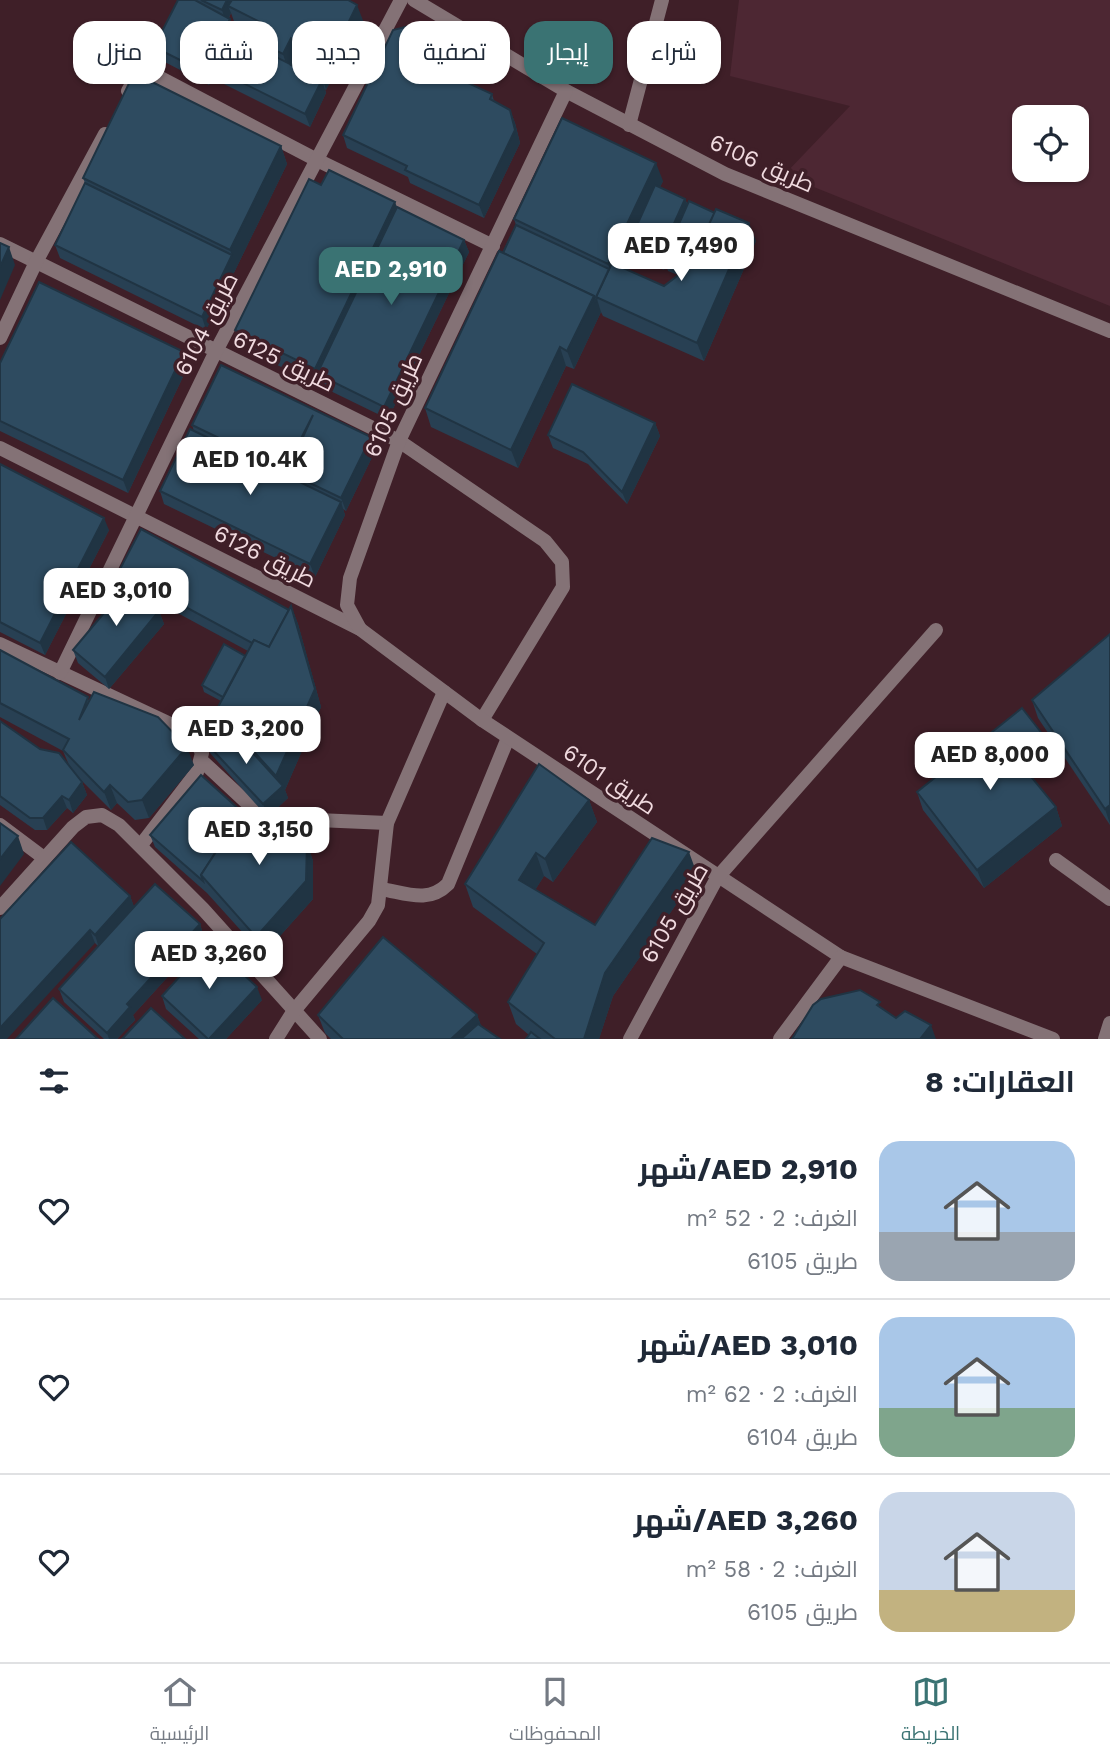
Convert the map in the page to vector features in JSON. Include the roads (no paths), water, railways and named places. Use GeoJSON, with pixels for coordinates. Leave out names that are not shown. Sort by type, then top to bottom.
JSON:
{"type":"FeatureCollection","features":[{"type":"Feature","properties":{"kind":"street","name":"طريق 6104"},"geometry":{"type":"LineString","coordinates":[[61,673],[215,353],[401,0]]}},
{"type":"Feature","properties":{"kind":"street","name":"طريق 6106"},"geometry":{"type":"LineString","coordinates":[[414,0],[566,91],[725,174],[1110,331]]}},
{"type":"Feature","properties":{"kind":"street"},"geometry":{"type":"LineString","coordinates":[[629,125],[662,0]]}},
{"type":"Feature","properties":{"kind":"street"},"geometry":{"type":"LineString","coordinates":[[124,100],[136,77],[149,72],[315,159],[493,246]]}},
{"type":"Feature","properties":{"kind":"street","name":"طريق 6105"},"geometry":{"type":"LineString","coordinates":[[360,629],[347,605],[350,578],[399,441],[566,91]]}},
{"type":"Feature","properties":{"kind":"street"},"geometry":{"type":"LineString","coordinates":[[0,338],[36,262],[111,123]]}},
{"type":"Feature","properties":{"kind":"street","name":"طريق 6125"},"geometry":{"type":"LineString","coordinates":[[0,244],[215,353],[399,441],[545,541],[562,562],[563,587],[482,720]]}},
{"type":"Feature","properties":{"kind":"street","name":"طريق 6126"},"geometry":{"type":"LineString","coordinates":[[0,449],[360,629]]}},
{"type":"Feature","properties":{"kind":"street","name":"طريق 6101"},"geometry":{"type":"LineString","coordinates":[[360,629],[508,738],[717,878],[841,957],[1053,1039]]}},
{"type":"Feature","properties":{"kind":"street","name":"طريق 6105"},"geometry":{"type":"LineString","coordinates":[[630,1039],[717,878],[936,630]]}},
{"type":"Feature","properties":{"kind":"street"},"geometry":{"type":"LineString","coordinates":[[0,644],[181,729],[199,745],[202,761],[260,815],[271,818],[387,822]]}},
{"type":"Feature","properties":{"kind":"street"},"geometry":{"type":"LineString","coordinates":[[276,1039],[293,1012],[369,921],[378,905],[387,822],[444,692]]}},
{"type":"Feature","properties":{"kind":"street"},"geometry":{"type":"LineString","coordinates":[[381,889],[427,897],[438,894],[448,884],[508,738]]}},
{"type":"Feature","properties":{"kind":"street"},"geometry":{"type":"LineString","coordinates":[[141,845],[202,761]]}},
{"type":"Feature","properties":{"kind":"street"},"geometry":{"type":"LineString","coordinates":[[0,908],[44,858],[86,817],[102,815],[119,825],[141,845],[236,944],[293,1012],[320,1039]]}},
{"type":"Feature","properties":{"kind":"street"},"geometry":{"type":"LineString","coordinates":[[0,825],[44,858]]}},
{"type":"Feature","properties":{"kind":"street"},"geometry":{"type":"LineString","coordinates":[[1056,860],[1110,898]]}},
{"type":"Feature","properties":{"kind":"street"},"geometry":{"type":"LineString","coordinates":[[780,1039],[841,957]]}},
{"type":"Feature","properties":{"kind":"street"},"geometry":{"type":"LineString","coordinates":[[1105,1039],[1110,1023]]}}]}
